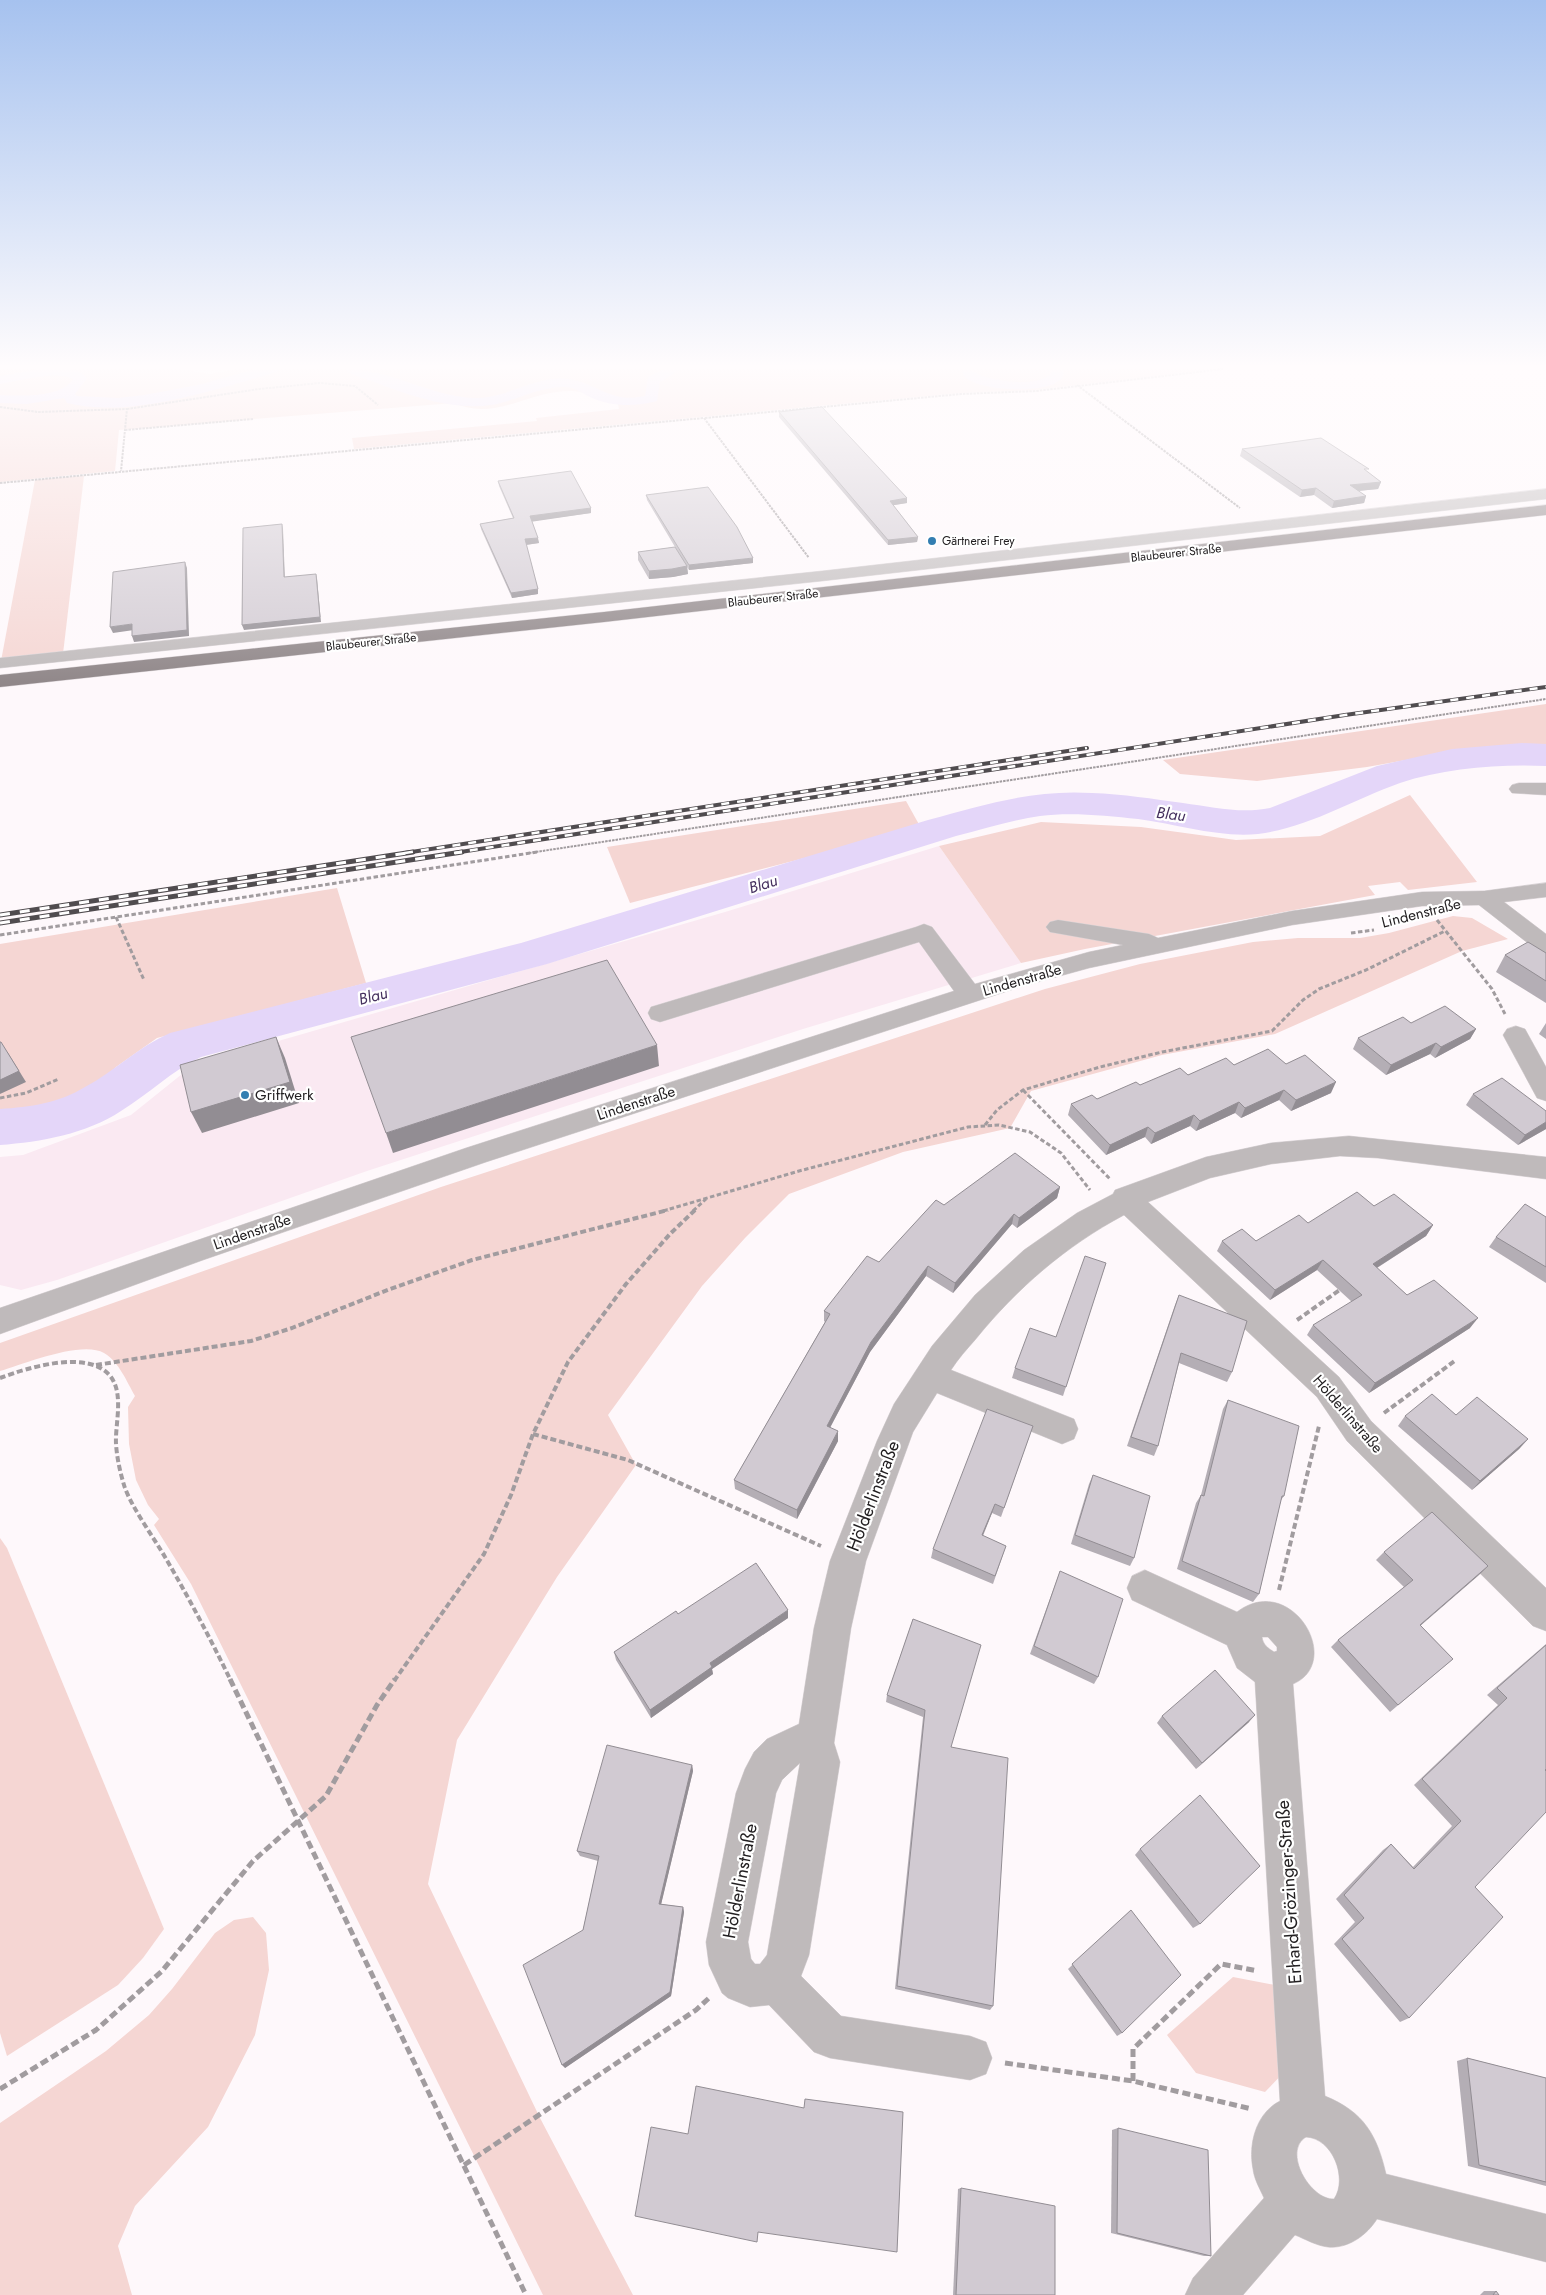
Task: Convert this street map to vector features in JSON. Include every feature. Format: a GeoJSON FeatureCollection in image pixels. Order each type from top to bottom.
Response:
{"type":"FeatureCollection","features":[{"type":"Feature","properties":{"kind":"main road","name":"Blaubeurer Straße"},"geometry":{"type":"LineString","coordinates":[[0,681],[614,616],[1546,510]]}},
{"type":"Feature","properties":{"kind":"street","name":"Blaubeurer Straße"},"geometry":{"type":"LineString","coordinates":[[0,663],[822,576],[1546,494]]}},
{"type":"Feature","properties":{"kind":"street"},"geometry":{"type":"LineString","coordinates":[[1519,788],[1546,789]]}},
{"type":"Feature","properties":{"kind":"street","name":"Lindenstraße"},"geometry":{"type":"LineString","coordinates":[[0,1321],[466,1158],[970,995],[1089,960],[1238,930],[1343,929],[1385,923],[1484,898],[1546,890]]}},
{"type":"Feature","properties":{"kind":"street"},"geometry":{"type":"LineString","coordinates":[[1484,898],[1546,946]]}},
{"type":"Feature","properties":{"kind":"street"},"geometry":{"type":"LineString","coordinates":[[1058,927],[1163,945]]}},
{"type":"Feature","properties":{"kind":"street"},"geometry":{"type":"LineString","coordinates":[[660,1013],[924,932],[970,995]]}},
{"type":"Feature","properties":{"kind":"street"},"geometry":{"type":"LineString","coordinates":[[1516,1035],[1541,1082]]}},
{"type":"Feature","properties":{"kind":"street","name":"Hölderlinstraße"},"geometry":{"type":"LineString","coordinates":[[775,1980],[788,1954],[818,1781],[820,1762],[814,1743],[834,1616],[849,1559],[905,1415],[954,1343],[985,1304],[1020,1269],[1060,1237],[1115,1204],[1190,1173],[1241,1159],[1295,1149],[1344,1146],[1546,1168]]}},
{"type":"Feature","properties":{"kind":"street","name":"Hölderlinstraße"},"geometry":{"type":"LineString","coordinates":[[1115,1204],[1274,1336],[1328,1387],[1358,1430],[1546,1613]]}},
{"type":"Feature","properties":{"kind":"street"},"geometry":{"type":"LineString","coordinates":[[931,1376],[1062,1430]]}},
{"type":"Feature","properties":{"kind":"street","name":"Erhard-Grözinger-Straße"},"geometry":{"type":"LineString","coordinates":[[1145,1588],[1258,1627],[1286,1628],[1294,1638],[1297,1652],[1294,1662],[1282,1670],[1272,1671],[1296,1977],[1298,2116]]}},
{"type":"Feature","properties":{"kind":"street","name":"Hölderlinstraße"},"geometry":{"type":"LineString","coordinates":[[734,1974],[728,1961],[727,1942],[760,1780],[780,1753],[791,1745],[808,1740],[814,1743]]}},
{"type":"Feature","properties":{"kind":"street"},"geometry":{"type":"LineString","coordinates":[[734,1974],[742,1981],[753,1986],[766,1986],[775,1980],[830,2036],[970,2058]]}},
{"type":"Feature","properties":{"kind":"street"},"geometry":{"type":"LineString","coordinates":[[1319,2115],[1334,2124],[1348,2138],[1357,2154],[1363,2173],[1363,2192],[1358,2208],[1354,2213],[1349,2218],[1336,2224],[1320,2222],[1305,2215],[1292,2202],[1282,2187],[1276,2171],[1274,2154],[1282,2126],[1298,2116],[1319,2115]]}},
{"type":"Feature","properties":{"kind":"street"},"geometry":{"type":"LineString","coordinates":[[1363,2192],[1546,2238]]}},
{"type":"Feature","properties":{"kind":"street"},"geometry":{"type":"LineString","coordinates":[[1210,2295],[1292,2202]]}},
{"type":"Feature","properties":{"kind":"path"},"geometry":{"type":"LineString","coordinates":[[0,483],[70,476]]}},
{"type":"Feature","properties":{"kind":"path"},"geometry":{"type":"LineString","coordinates":[[747,476],[822,576]]}},
{"type":"Feature","properties":{"kind":"path"},"geometry":{"type":"LineString","coordinates":[[1197,476],[1262,525]]}},
{"type":"Feature","properties":{"kind":"path"},"geometry":{"type":"LineString","coordinates":[[0,935],[906,796],[1157,755],[1546,699]]}},
{"type":"Feature","properties":{"kind":"path"},"geometry":{"type":"LineString","coordinates":[[1433,916],[1492,989],[1516,1035]]}},
{"type":"Feature","properties":{"kind":"path"},"geometry":{"type":"LineString","coordinates":[[116,917],[144,980]]}},
{"type":"Feature","properties":{"kind":"path"},"geometry":{"type":"LineString","coordinates":[[984,1126],[998,1110],[1023,1090],[1127,1060],[1272,1031],[1303,1000],[1319,989],[1366,970],[1446,931]]}},
{"type":"Feature","properties":{"kind":"path"},"geometry":{"type":"LineString","coordinates":[[0,1098],[26,1093],[59,1079]]}},
{"type":"Feature","properties":{"kind":"path"},"geometry":{"type":"LineString","coordinates":[[1023,1090],[1105,1172]]}},
{"type":"Feature","properties":{"kind":"path"},"geometry":{"type":"LineString","coordinates":[[0,1378],[49,1363],[77,1362],[95,1365],[251,1341],[292,1328],[390,1289],[472,1260],[706,1199],[872,1151],[968,1127],[999,1125],[1019,1128],[1061,1153],[1080,1174],[1115,1204]]}},
{"type":"Feature","properties":{"kind":"path"},"geometry":{"type":"LineString","coordinates":[[0,2089],[96,2030],[133,1998],[162,1971],[253,1861],[298,1823],[326,1796],[377,1705],[484,1554],[512,1495],[533,1434],[568,1362],[626,1284],[670,1234],[706,1199]]}},
{"type":"Feature","properties":{"kind":"path"},"geometry":{"type":"LineString","coordinates":[[1274,1336],[1345,1286]]}},
{"type":"Feature","properties":{"kind":"path"},"geometry":{"type":"LineString","coordinates":[[1358,1430],[1456,1360]]}},
{"type":"Feature","properties":{"kind":"path"},"geometry":{"type":"LineString","coordinates":[[95,1365],[111,1378],[117,1392],[116,1441],[119,1466],[125,1488],[197,1611],[526,2295]]}},
{"type":"Feature","properties":{"kind":"path"},"geometry":{"type":"LineString","coordinates":[[1258,1627],[1328,1387]]}},
{"type":"Feature","properties":{"kind":"path"},"geometry":{"type":"LineString","coordinates":[[533,1434],[628,1460],[849,1559]]}},
{"type":"Feature","properties":{"kind":"path"},"geometry":{"type":"LineString","coordinates":[[1133,2081],[1133,2049],[1221,1964],[1296,1977]]}},
{"type":"Feature","properties":{"kind":"path"},"geometry":{"type":"LineString","coordinates":[[464,2165],[696,2010],[734,1974]]}},
{"type":"Feature","properties":{"kind":"path"},"geometry":{"type":"LineString","coordinates":[[970,2058],[1133,2081],[1298,2116]]}},
{"type":"Feature","properties":{"kind":"shaded area"},"geometry":{"type":"Polygon","coordinates":[[[0,476],[62,476],[0,482],[0,476]]]}},
{"type":"Feature","properties":{"kind":"shaded area"},"geometry":{"type":"Polygon","coordinates":[[[84,476],[63,654],[1,661],[35,480],[84,476]]]}},
{"type":"Feature","properties":{"kind":"shaded area"},"geometry":{"type":"Polygon","coordinates":[[[1546,704],[1546,749],[1518,747],[1445,753],[1367,767],[1257,781],[1180,774],[1163,760],[1546,704]]]}},
{"type":"Feature","properties":{"kind":"shaded area"},"geometry":{"type":"Polygon","coordinates":[[[1410,795],[1477,882],[1408,890],[1400,882],[1368,886],[1375,895],[1085,949],[1021,963],[939,846],[1041,822],[1141,827],[1236,840],[1320,836],[1410,795]]]}},
{"type":"Feature","properties":{"kind":"shaded area"},"geometry":{"type":"Polygon","coordinates":[[[906,801],[921,828],[630,903],[607,847],[906,801]]]}},
{"type":"Feature","properties":{"kind":"shaded area"},"geometry":{"type":"Polygon","coordinates":[[[939,846],[1021,963],[803,1029],[367,1171],[57,1280],[21,1290],[0,1285],[0,1157],[23,1155],[131,1115],[192,1066],[725,912],[939,846]]]}},
{"type":"Feature","properties":{"kind":"shaded area"},"geometry":{"type":"Polygon","coordinates":[[[337,888],[366,983],[157,1038],[116,1067],[95,1088],[66,1100],[13,1113],[0,1114],[0,944],[337,888]]]}},
{"type":"Feature","properties":{"kind":"shaded area"},"geometry":{"type":"Polygon","coordinates":[[[1453,916],[1472,918],[1508,939],[1462,951],[1275,1034],[1162,1055],[1031,1091],[1010,1128],[903,1152],[789,1194],[745,1238],[702,1286],[608,1415],[636,1465],[557,1577],[457,1740],[428,1884],[540,2118],[633,2295],[543,2295],[191,1584],[154,1525],[159,1519],[148,1505],[136,1480],[129,1444],[128,1407],[135,1396],[126,1379],[114,1362],[104,1353],[82,1349],[53,1354],[0,1371],[0,1343],[441,1187],[1045,989],[1140,964],[1253,942],[1298,938],[1360,938],[1389,933],[1453,916]]]}},
{"type":"Feature","properties":{"kind":"shaded area"},"geometry":{"type":"Polygon","coordinates":[[[0,1538],[7,1548],[164,1929],[143,1958],[118,1985],[7,2056],[0,2033],[0,1538]]]}},
{"type":"Feature","properties":{"kind":"shaded area"},"geometry":{"type":"Polygon","coordinates":[[[253,1917],[266,1933],[269,1970],[255,2035],[208,2127],[135,2206],[118,2246],[132,2295],[0,2295],[0,2123],[106,2051],[149,2015],[172,1989],[215,1933],[234,1920],[253,1917]]]}},
{"type":"Feature","properties":{"kind":"shaded area"},"geometry":{"type":"Polygon","coordinates":[[[1233,1977],[1285,1987],[1291,2065],[1265,2092],[1196,2073],[1167,2035],[1233,1977]]]}},
{"type":"Feature","properties":{"kind":"building"},"geometry":{"type":"Polygon","coordinates":[[[534,476],[574,476],[591,508],[530,516],[538,538],[525,539],[538,589],[511,593],[480,524],[514,518],[498,481],[534,476]]]}},
{"type":"Feature","properties":{"kind":"building"},"geometry":{"type":"Polygon","coordinates":[[[834,476],[887,476],[907,498],[890,501],[918,537],[888,540],[834,476]]]}},
{"type":"Feature","properties":{"kind":"building"},"geometry":{"type":"Polygon","coordinates":[[[1282,476],[1373,476],[1381,482],[1350,485],[1366,496],[1334,501],[1316,488],[1302,490],[1282,476]]]}},
{"type":"Feature","properties":{"kind":"building"},"geometry":{"type":"Polygon","coordinates":[[[708,487],[737,527],[753,558],[689,565],[646,495],[708,487]]]}},
{"type":"Feature","properties":{"kind":"building"},"geometry":{"type":"Polygon","coordinates":[[[282,524],[284,577],[316,574],[320,617],[242,625],[243,528],[282,524]]]}},
{"type":"Feature","properties":{"kind":"building"},"geometry":{"type":"Polygon","coordinates":[[[675,547],[687,566],[649,571],[638,552],[675,547]]]}},
{"type":"Feature","properties":{"kind":"building"},"geometry":{"type":"Polygon","coordinates":[[[185,562],[187,630],[132,636],[132,624],[110,627],[113,572],[185,562]]]}},
{"type":"Feature","properties":{"kind":"building"},"geometry":{"type":"Polygon","coordinates":[[[1528,942],[1546,953],[1546,981],[1505,955],[1528,942]]]}},
{"type":"Feature","properties":{"kind":"building"},"geometry":{"type":"Polygon","coordinates":[[[607,960],[657,1045],[386,1133],[351,1037],[607,960]]]}},
{"type":"Feature","properties":{"kind":"building"},"geometry":{"type":"Polygon","coordinates":[[[1445,1006],[1476,1029],[1441,1047],[1436,1043],[1391,1065],[1358,1038],[1403,1017],[1411,1023],[1445,1006]]]}},
{"type":"Feature","properties":{"kind":"building"},"geometry":{"type":"Polygon","coordinates":[[[276,1037],[290,1082],[191,1112],[180,1065],[276,1037]]]}},
{"type":"Feature","properties":{"kind":"building"},"geometry":{"type":"Polygon","coordinates":[[[0,1042],[19,1071],[0,1080],[0,1042]]]}},
{"type":"Feature","properties":{"kind":"building"},"geometry":{"type":"Polygon","coordinates":[[[1268,1049],[1286,1064],[1305,1055],[1336,1082],[1296,1100],[1284,1090],[1245,1108],[1239,1102],[1200,1121],[1194,1115],[1155,1133],[1148,1127],[1110,1145],[1071,1104],[1092,1095],[1097,1099],[1136,1082],[1140,1085],[1180,1068],[1188,1075],[1226,1058],[1234,1065],[1268,1049]]]}},
{"type":"Feature","properties":{"kind":"building"},"geometry":{"type":"Polygon","coordinates":[[[1502,1078],[1546,1111],[1546,1122],[1525,1135],[1473,1094],[1502,1078]]]}},
{"type":"Feature","properties":{"kind":"building"},"geometry":{"type":"Polygon","coordinates":[[[1015,1153],[1060,1187],[1019,1218],[1014,1214],[955,1283],[928,1266],[871,1342],[827,1426],[838,1431],[797,1510],[734,1480],[830,1314],[824,1311],[867,1256],[879,1262],[936,1200],[944,1205],[1015,1153]]]}},
{"type":"Feature","properties":{"kind":"building"},"geometry":{"type":"Polygon","coordinates":[[[1357,1192],[1374,1206],[1394,1194],[1433,1225],[1373,1264],[1407,1295],[1434,1280],[1478,1318],[1375,1383],[1313,1325],[1362,1295],[1323,1260],[1275,1290],[1222,1241],[1242,1229],[1256,1241],[1299,1215],[1308,1223],[1357,1192]]]}},
{"type":"Feature","properties":{"kind":"building"},"geometry":{"type":"Polygon","coordinates":[[[1525,1204],[1546,1217],[1546,1267],[1496,1237],[1525,1204]]]}},
{"type":"Feature","properties":{"kind":"building"},"geometry":{"type":"Polygon","coordinates":[[[1085,1256],[1106,1263],[1066,1387],[1015,1368],[1030,1328],[1056,1337],[1085,1256]]]}},
{"type":"Feature","properties":{"kind":"building"},"geometry":{"type":"Polygon","coordinates":[[[1179,1295],[1247,1321],[1232,1372],[1181,1353],[1158,1446],[1131,1437],[1179,1295]]]}},
{"type":"Feature","properties":{"kind":"building"},"geometry":{"type":"Polygon","coordinates":[[[1432,1394],[1456,1415],[1477,1397],[1528,1439],[1480,1481],[1405,1416],[1432,1394]]]}},
{"type":"Feature","properties":{"kind":"building"},"geometry":{"type":"Polygon","coordinates":[[[1228,1400],[1299,1426],[1284,1496],[1282,1496],[1259,1594],[1182,1561],[1201,1495],[1204,1496],[1228,1400]]]}},
{"type":"Feature","properties":{"kind":"building"},"geometry":{"type":"Polygon","coordinates":[[[987,1409],[1033,1426],[1004,1508],[995,1504],[982,1535],[1006,1546],[995,1576],[933,1549],[987,1409]]]}},
{"type":"Feature","properties":{"kind":"building"},"geometry":{"type":"Polygon","coordinates":[[[1093,1475],[1150,1496],[1134,1558],[1075,1535],[1093,1475]]]}},
{"type":"Feature","properties":{"kind":"building"},"geometry":{"type":"Polygon","coordinates":[[[1432,1512],[1488,1566],[1420,1625],[1453,1659],[1398,1705],[1338,1640],[1413,1580],[1384,1552],[1432,1512]]]}},
{"type":"Feature","properties":{"kind":"building"},"geometry":{"type":"Polygon","coordinates":[[[756,1563],[788,1610],[710,1663],[712,1667],[650,1710],[614,1652],[676,1611],[678,1614],[756,1563]]]}},
{"type":"Feature","properties":{"kind":"building"},"geometry":{"type":"Polygon","coordinates":[[[1060,1571],[1123,1599],[1098,1677],[1034,1646],[1060,1571]]]}},
{"type":"Feature","properties":{"kind":"building"},"geometry":{"type":"Polygon","coordinates":[[[913,1619],[981,1645],[951,1747],[1008,1758],[993,2006],[897,1986],[925,1710],[887,1695],[913,1619]]]}},
{"type":"Feature","properties":{"kind":"building"},"geometry":{"type":"Polygon","coordinates":[[[1546,1645],[1546,1812],[1475,1887],[1503,1917],[1409,2018],[1342,1939],[1364,1918],[1344,1895],[1391,1844],[1414,1869],[1461,1821],[1422,1779],[1507,1698],[1497,1688],[1546,1645]]]}},
{"type":"Feature","properties":{"kind":"building"},"geometry":{"type":"Polygon","coordinates":[[[1215,1670],[1255,1715],[1202,1763],[1162,1716],[1215,1670]]]}},
{"type":"Feature","properties":{"kind":"building"},"geometry":{"type":"Polygon","coordinates":[[[607,1745],[692,1765],[659,1904],[683,1907],[670,1992],[562,2065],[523,1965],[583,1930],[599,1856],[577,1851],[607,1745]]]}},
{"type":"Feature","properties":{"kind":"building"},"geometry":{"type":"Polygon","coordinates":[[[1200,1795],[1260,1866],[1200,1924],[1140,1849],[1200,1795]]]}},
{"type":"Feature","properties":{"kind":"building"},"geometry":{"type":"Polygon","coordinates":[[[1131,1910],[1181,1975],[1122,2033],[1072,1964],[1131,1910]]]}},
{"type":"Feature","properties":{"kind":"building"},"geometry":{"type":"Polygon","coordinates":[[[1467,2058],[1546,2078],[1546,2182],[1479,2165],[1467,2058]]]}},
{"type":"Feature","properties":{"kind":"building"},"geometry":{"type":"Polygon","coordinates":[[[696,2086],[804,2108],[805,2099],[903,2112],[897,2252],[758,2232],[757,2242],[635,2216],[651,2127],[688,2134],[696,2086]]]}},
{"type":"Feature","properties":{"kind":"building"},"geometry":{"type":"Polygon","coordinates":[[[1118,2128],[1208,2150],[1211,2256],[1117,2233],[1118,2128]]]}},
{"type":"Feature","properties":{"kind":"building"},"geometry":{"type":"Polygon","coordinates":[[[961,2188],[1055,2206],[1055,2295],[956,2295],[961,2188]]]}},
{"type":"Feature","properties":{"kind":"waterway","name":"Blau"},"geometry":{"type":"LineString","coordinates":[[0,1127],[31,1124],[61,1118],[89,1107],[103,1100],[157,1060],[186,1045],[532,954],[942,828],[1008,810],[1042,804],[1091,804],[1139,808],[1233,822],[1258,822],[1281,817],[1390,774],[1452,760],[1522,754],[1546,755]]}},
{"type":"Feature","properties":{"kind":"railway"},"geometry":{"type":"LineString","coordinates":[[454,853],[1345,715],[1546,687]]}},
{"type":"Feature","properties":{"kind":"railway"},"geometry":{"type":"LineString","coordinates":[[405,853],[1087,748]]}},
{"type":"Feature","properties":{"kind":"railway"},"geometry":{"type":"LineString","coordinates":[[0,915],[413,852]]}},
{"type":"Feature","properties":{"kind":"railway"},"geometry":{"type":"LineString","coordinates":[[0,923],[462,852]]}},
{"type":"Feature","properties":{"kind":"place","name":"Gärtnerei Frey"},"geometry":{"type":"Point","coordinates":[932,541]}},
{"type":"Feature","properties":{"kind":"place","name":"Griffwerk"},"geometry":{"type":"Point","coordinates":[245,1095]}}]}
